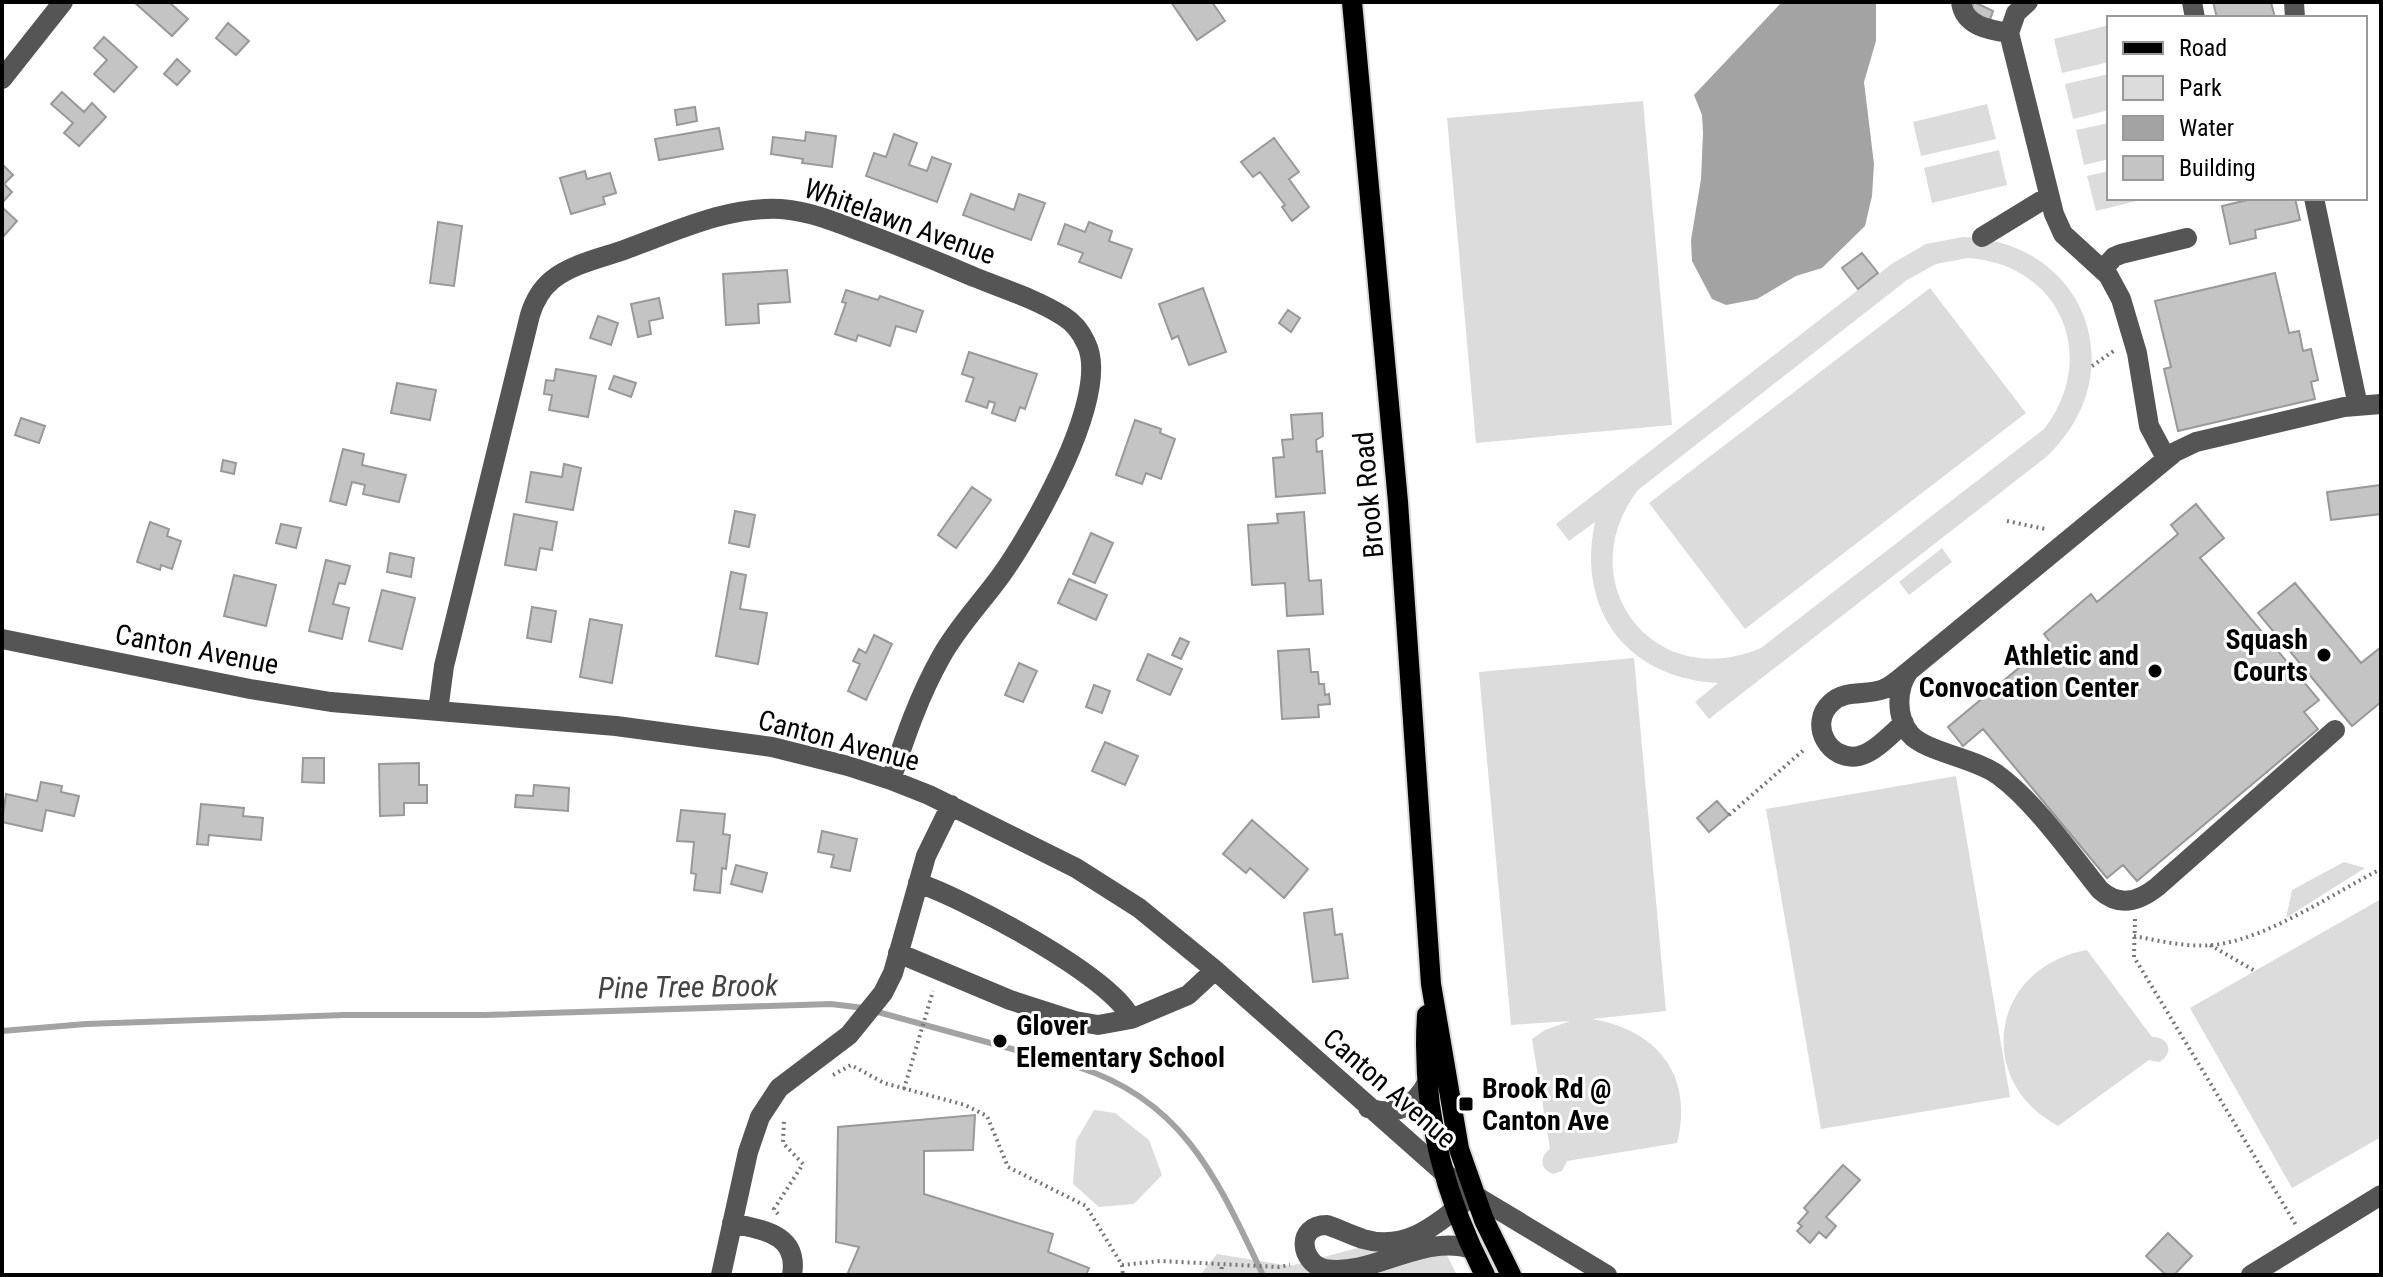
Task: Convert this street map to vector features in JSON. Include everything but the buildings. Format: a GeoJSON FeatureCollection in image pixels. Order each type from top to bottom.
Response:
{"type":"FeatureCollection","features":[{"type":"Feature","properties":{"kind":"main road","name":"Brook Road"},"geometry":{"type":"LineString","coordinates":[[1352,2],[1398,502],[1431,984],[1454,1125],[1474,1195],[1511,1275]]}},
{"type":"Feature","properties":{"kind":"main road","name":"Brook Road"},"geometry":{"type":"LineString","coordinates":[[1431,984],[1426,1040],[1432,1126],[1455,1210],[1485,1275]]}},
{"type":"Feature","properties":{"kind":"street"},"geometry":{"type":"LineString","coordinates":[[2,79],[63,2]]}},
{"type":"Feature","properties":{"kind":"street"},"geometry":{"type":"LineString","coordinates":[[1961,2],[1967,18],[1975,24],[2009,33]]}},
{"type":"Feature","properties":{"kind":"street"},"geometry":{"type":"LineString","coordinates":[[2028,2],[2016,13],[2009,33],[2049,196],[2063,234],[2103,269],[2114,284],[2128,317],[2137,353],[2145,413],[2154,438],[2166,458]]}},
{"type":"Feature","properties":{"kind":"street"},"geometry":{"type":"LineString","coordinates":[[1982,237],[2049,196]]}},
{"type":"Feature","properties":{"kind":"street"},"geometry":{"type":"LineString","coordinates":[[2314,200],[2358,406]]}},
{"type":"Feature","properties":{"kind":"street","name":"Whitelawn Avenue"},"geometry":{"type":"LineString","coordinates":[[438,711],[444,666],[530,315],[541,292],[549,282],[573,268],[713,219],[750,210],[784,209],[819,217],[884,240],[1039,304],[1067,318],[1090,351],[1093,378],[1090,395],[1055,484],[1003,573],[954,634],[942,655],[919,700],[891,780]]}},
{"type":"Feature","properties":{"kind":"street"},"geometry":{"type":"LineString","coordinates":[[2103,269],[2121,254],[2187,238]]}},
{"type":"Feature","properties":{"kind":"street"},"geometry":{"type":"LineString","coordinates":[[1904,723],[1870,750],[1855,756],[1835,752],[1822,733],[1822,717],[1834,700],[1847,694],[1883,689],[1909,671],[2166,458],[2196,442],[2358,406],[2381,404]]}},
{"type":"Feature","properties":{"kind":"street","name":"Canton Avenue"},"geometry":{"type":"LineString","coordinates":[[2,639],[331,702],[616,726],[745,743],[824,759],[891,780],[951,805],[1116,891],[1215,970],[1443,1172],[1474,1195],[1607,1275]]}},
{"type":"Feature","properties":{"kind":"street"},"geometry":{"type":"LineString","coordinates":[[1909,671],[1903,680],[1900,699],[1904,723],[1915,739],[1978,763],[2001,776],[2030,805],[2106,895],[2118,901],[2131,901],[2157,887],[2335,730]]}},
{"type":"Feature","properties":{"kind":"street"},"geometry":{"type":"LineString","coordinates":[[721,1275],[748,1152],[760,1117],[792,1076],[836,1046],[859,1025],[883,993],[931,842],[951,805]]}},
{"type":"Feature","properties":{"kind":"street"},"geometry":{"type":"LineString","coordinates":[[918,883],[957,899],[1067,960],[1118,998],[1131,1019]]}},
{"type":"Feature","properties":{"kind":"street"},"geometry":{"type":"LineString","coordinates":[[898,953],[1010,1000],[1075,1021],[1098,1025],[1131,1019],[1188,995],[1215,970]]}},
{"type":"Feature","properties":{"kind":"street"},"geometry":{"type":"LineString","coordinates":[[1368,1107],[1399,1111],[1416,1100],[1427,1083]]}},
{"type":"Feature","properties":{"kind":"street"},"geometry":{"type":"LineString","coordinates":[[1472,1249],[1445,1245],[1338,1271],[1314,1264],[1305,1249],[1307,1233],[1320,1225],[1372,1241],[1395,1241],[1427,1231],[1474,1195]]}},
{"type":"Feature","properties":{"kind":"street"},"geometry":{"type":"LineString","coordinates":[[2251,1275],[2277,1268],[2305,1241],[2381,1195]]}},
{"type":"Feature","properties":{"kind":"street"},"geometry":{"type":"LineString","coordinates":[[732,1223],[769,1232],[786,1243],[793,1260],[792,1275]]}},
{"type":"Feature","properties":{"kind":"path"},"geometry":{"type":"LineString","coordinates":[[2007,521],[2045,529]]}},
{"type":"Feature","properties":{"kind":"path"},"geometry":{"type":"LineString","coordinates":[[1729,815],[1822,733]]}},
{"type":"Feature","properties":{"kind":"path"},"geometry":{"type":"LineString","coordinates":[[2134,936],[2171,943],[2218,944],[2260,932],[2381,869]]}},
{"type":"Feature","properties":{"kind":"path"},"geometry":{"type":"LineString","coordinates":[[2131,901],[2134,957],[2305,1241]]}},
{"type":"Feature","properties":{"kind":"path"},"geometry":{"type":"LineString","coordinates":[[2207,944],[2255,971]]}},
{"type":"Feature","properties":{"kind":"path"},"geometry":{"type":"LineString","coordinates":[[904,1089],[931,998]]}},
{"type":"Feature","properties":{"kind":"path"},"geometry":{"type":"LineString","coordinates":[[827,1079],[851,1065],[884,1083],[965,1105],[987,1116],[1008,1167],[1086,1206],[1122,1265],[1123,1275]]}},
{"type":"Feature","properties":{"kind":"path"},"geometry":{"type":"LineString","coordinates":[[783,1221],[774,1209],[803,1164],[783,1143],[783,1122],[788,1112]]}},
{"type":"Feature","properties":{"kind":"path"},"geometry":{"type":"LineString","coordinates":[[1122,1265],[1160,1261],[1278,1267]]}},
{"type":"Feature","properties":{"kind":"path"},"geometry":{"type":"LineString","coordinates":[[1221,1275],[1222,1264]]}},
{"type":"Feature","properties":{"kind":"green space"},"geometry":{"type":"Polygon","coordinates":[[[2107,26],[2107,62],[2062,73],[2054,39],[2107,26]]]}},
{"type":"Feature","properties":{"kind":"green space"},"geometry":{"type":"Polygon","coordinates":[[[2107,74],[2107,110],[2073,119],[2065,84],[2107,74]]]}},
{"type":"Feature","properties":{"kind":"green space"},"geometry":{"type":"Polygon","coordinates":[[[1643,101],[1672,425],[1476,443],[1447,118],[1643,101]]]}},
{"type":"Feature","properties":{"kind":"green space"},"geometry":{"type":"Polygon","coordinates":[[[1987,104],[1996,139],[1921,156],[1913,122],[1987,104]]]}},
{"type":"Feature","properties":{"kind":"green space"},"geometry":{"type":"Polygon","coordinates":[[[2107,123],[2107,159],[2084,165],[2076,130],[2107,123]]]}},
{"type":"Feature","properties":{"kind":"green space"},"geometry":{"type":"Polygon","coordinates":[[[1999,150],[2007,185],[1932,203],[1924,168],[1999,150]]]}},
{"type":"Feature","properties":{"kind":"green space"},"geometry":{"type":"Polygon","coordinates":[[[2107,171],[2107,200],[2141,200],[2096,211],[2087,176],[2107,171]]]}},
{"type":"Feature","properties":{"kind":"green space"},"geometry":{"type":"Polygon","coordinates":[[[1963,237],[2006,244],[2040,261],[2067,287],[2084,318],[2091,352],[2088,389],[2073,425],[2045,458],[1709,719],[1695,702],[1718,683],[1686,678],[1658,668],[1634,653],[1615,634],[1593,584],[1591,554],[1595,522],[1569,541],[1556,524],[1893,263],[1926,244],[1963,237]],[[1968,258],[1936,264],[1907,280],[1638,490],[1619,525],[1613,560],[1618,593],[1633,621],[1657,642],[1687,656],[1722,658],[1761,648],[2044,429],[2061,401],[2069,373],[2069,345],[2062,319],[2047,296],[2027,277],[2000,264],[1968,258]]]}},
{"type":"Feature","properties":{"kind":"green space"},"geometry":{"type":"Polygon","coordinates":[[[1930,288],[2026,413],[1745,629],[1649,503],[1930,288]]]}},
{"type":"Feature","properties":{"kind":"green space"},"geometry":{"type":"Polygon","coordinates":[[[1942,548],[1952,562],[1909,595],[1899,582],[1942,548]]]}},
{"type":"Feature","properties":{"kind":"green space"},"geometry":{"type":"Polygon","coordinates":[[[1634,658],[1666,1011],[1592,1019],[1636,1034],[1666,1060],[1675,1077],[1681,1119],[1677,1143],[1567,1161],[1562,1171],[1553,1174],[1545,1169],[1542,1162],[1550,1149],[1532,1039],[1545,1030],[1570,1021],[1511,1025],[1479,672],[1634,658]]]}},
{"type":"Feature","properties":{"kind":"green space"},"geometry":{"type":"Polygon","coordinates":[[[1956,776],[2010,1097],[1821,1129],[1766,809],[1956,776]]]}},
{"type":"Feature","properties":{"kind":"green space"},"geometry":{"type":"Polygon","coordinates":[[[2344,862],[2365,868],[2286,918],[2292,890],[2344,862]]]}},
{"type":"Feature","properties":{"kind":"green space"},"geometry":{"type":"Polygon","coordinates":[[[2381,899],[2381,1137],[2292,1188],[2190,1008],[2381,899]]]}},
{"type":"Feature","properties":{"kind":"green space"},"geometry":{"type":"Polygon","coordinates":[[[2087,950],[2152,1037],[2163,1039],[2168,1050],[2164,1059],[2159,1062],[2149,1060],[2058,1126],[2031,1106],[2013,1081],[2005,1055],[2005,1027],[2013,1001],[2030,978],[2055,961],[2087,950]]]}},
{"type":"Feature","properties":{"kind":"green space"},"geometry":{"type":"Polygon","coordinates":[[[1094,1110],[1115,1113],[1149,1140],[1162,1175],[1134,1204],[1099,1207],[1073,1184],[1076,1141],[1094,1110]]]}},
{"type":"Feature","properties":{"kind":"green space"},"geometry":{"type":"Polygon","coordinates":[[[1433,1228],[1457,1275],[1200,1275],[1217,1254],[1290,1266],[1433,1228]]]}},
{"type":"Feature","properties":{"kind":"water"},"geometry":{"type":"Polygon","coordinates":[[[1782,2],[1876,2],[1876,41],[1864,82],[1874,164],[1872,196],[1865,226],[1822,268],[1796,276],[1757,299],[1726,305],[1712,299],[1692,261],[1691,240],[1701,179],[1703,133],[1702,115],[1694,95],[1782,2]]]}},
{"type":"Feature","properties":{"kind":"waterway","name":"Pine Tree Brook"},"geometry":{"type":"LineString","coordinates":[[2,1031],[86,1024],[344,1015],[484,1015],[831,1004],[864,1008]]}},
{"type":"Feature","properties":{"kind":"waterway","name":"Pine Tree Brook"},"geometry":{"type":"LineString","coordinates":[[874,1011],[1078,1067],[1115,1082],[1146,1101],[1172,1123],[1194,1148],[1230,1208],[1263,1275]]}},
{"type":"Feature","properties":{"kind":"place","name":"Squash Courts"},"geometry":{"type":"Point","coordinates":[2324,655]}},
{"type":"Feature","properties":{"kind":"place","name":"Athletic and Convocation Center"},"geometry":{"type":"Point","coordinates":[2155,671]}},
{"type":"Feature","properties":{"kind":"place","name":"Glover Elementary School"},"geometry":{"type":"Point","coordinates":[1000,1041]}},
{"type":"Feature","properties":{"kind":"place","name":"Brook Rd @ Canton Ave"},"geometry":{"type":"Point","coordinates":[1466,1104]}}]}
